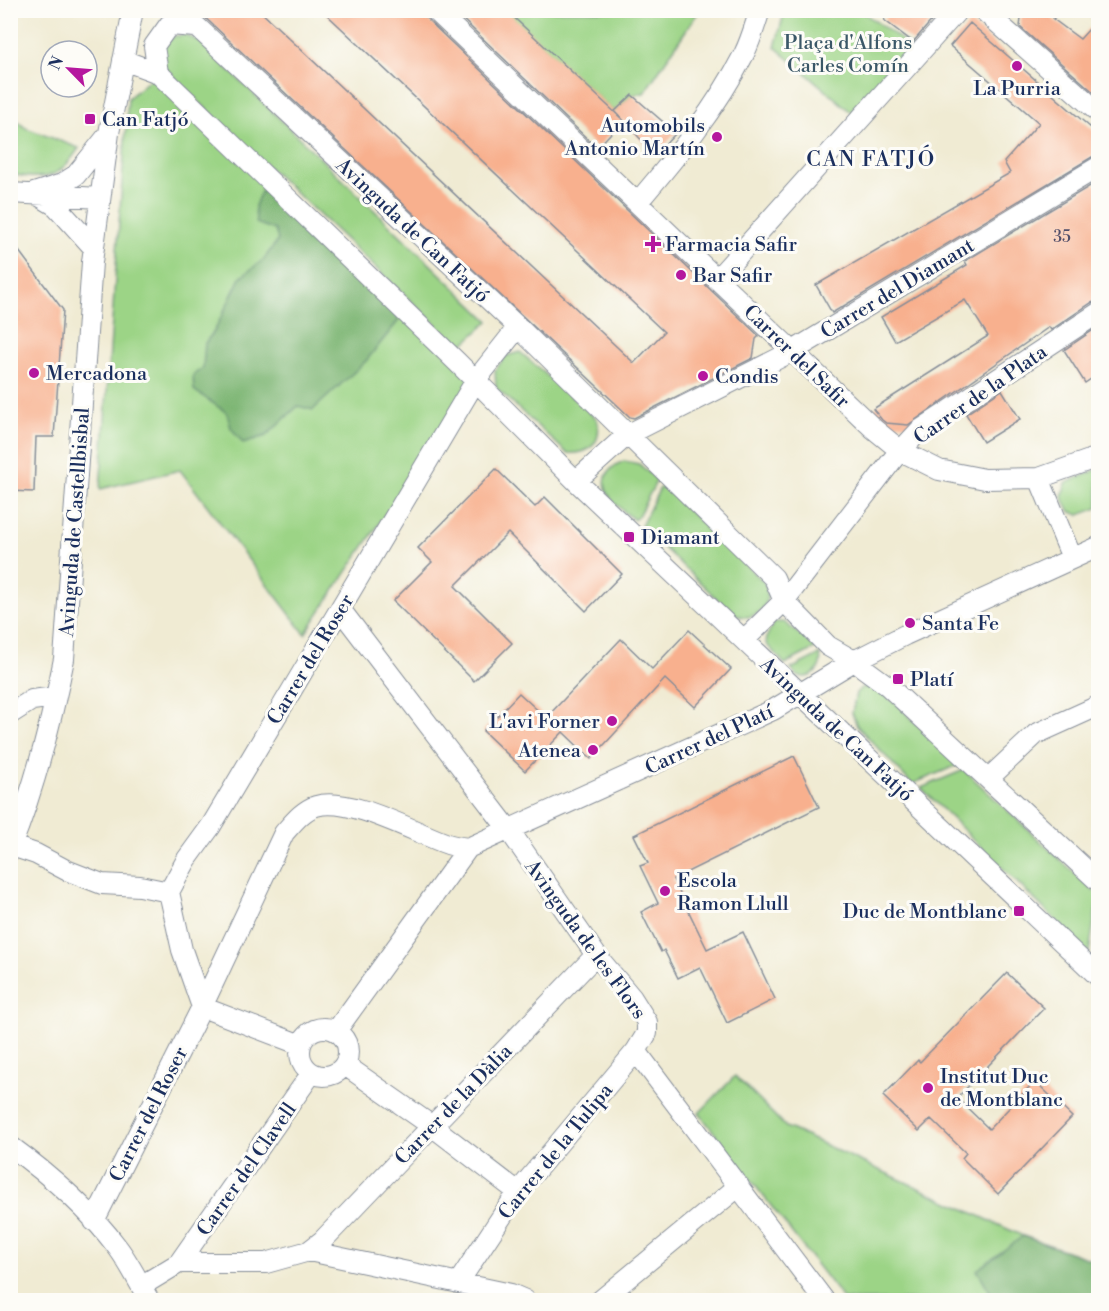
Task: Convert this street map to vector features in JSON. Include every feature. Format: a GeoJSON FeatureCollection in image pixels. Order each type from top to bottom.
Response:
{"type":"FeatureCollection","features":[{"type":"Feature","properties":{"kind":"street","name":"Avinguda de Castellbisbal"},"geometry":{"type":"LineString","coordinates":[[11,848],[15,822],[29,801],[64,659],[94,248],[109,133],[134,10]]}},
{"type":"Feature","properties":{"kind":"street","name":"Avinguda de Can Fatjó"},"geometry":{"type":"LineString","coordinates":[[179,10],[518,327],[774,578],[784,601],[828,646],[854,661],[888,686],[1098,882]]}},
{"type":"Feature","properties":{"kind":"street","name":"Carrer del Safir"},"geometry":{"type":"LineString","coordinates":[[435,10],[874,429],[901,451],[939,470],[985,479],[1039,478],[1098,457]]}},
{"type":"Feature","properties":{"kind":"street"},"geometry":{"type":"LineString","coordinates":[[637,203],[695,134],[716,102],[745,52],[760,10]]}},
{"type":"Feature","properties":{"kind":"street"},"geometry":{"type":"LineString","coordinates":[[717,279],[958,10]]}},
{"type":"Feature","properties":{"kind":"street"},"geometry":{"type":"LineString","coordinates":[[983,10],[1098,112]]}},
{"type":"Feature","properties":{"kind":"street"},"geometry":{"type":"LineString","coordinates":[[158,73],[154,46],[169,26],[196,27]]}},
{"type":"Feature","properties":{"kind":"street","name":"Avinguda de Can Fatjó"},"geometry":{"type":"LineString","coordinates":[[123,60],[158,73],[476,380],[576,481],[1098,976]]}},
{"type":"Feature","properties":{"kind":"street"},"geometry":{"type":"LineString","coordinates":[[34,193],[62,184],[76,175],[109,133]]}},
{"type":"Feature","properties":{"kind":"street","name":"Carrer del Diamant"},"geometry":{"type":"LineString","coordinates":[[627,435],[793,351],[1098,167]]}},
{"type":"Feature","properties":{"kind":"street"},"geometry":{"type":"LineString","coordinates":[[10,193],[100,198]]}},
{"type":"Feature","properties":{"kind":"street"},"geometry":{"type":"LineString","coordinates":[[34,193],[56,206],[94,248]]}},
{"type":"Feature","properties":{"kind":"street","name":"Carrer de la Plata"},"geometry":{"type":"LineString","coordinates":[[744,640],[784,601],[920,430],[1098,313]]}},
{"type":"Feature","properties":{"kind":"street","name":"Carrer del Roser"},"geometry":{"type":"LineString","coordinates":[[169,892],[476,380],[518,327]]}},
{"type":"Feature","properties":{"kind":"street"},"geometry":{"type":"LineString","coordinates":[[576,481],[627,435]]}},
{"type":"Feature","properties":{"kind":"street"},"geometry":{"type":"LineString","coordinates":[[1039,478],[1072,558]]}},
{"type":"Feature","properties":{"kind":"street","name":"Carrer del Platí"},"geometry":{"type":"LineString","coordinates":[[468,848],[773,710],[854,661],[1098,547]]}},
{"type":"Feature","properties":{"kind":"street","name":"Avinguda de les Flors"},"geometry":{"type":"LineString","coordinates":[[340,609],[509,830],[596,955],[632,998],[647,1022],[648,1033],[636,1051],[824,1300]]}},
{"type":"Feature","properties":{"kind":"street"},"geometry":{"type":"LineString","coordinates":[[10,714],[32,700],[56,697]]}},
{"type":"Feature","properties":{"kind":"street"},"geometry":{"type":"LineString","coordinates":[[989,778],[1036,734],[1098,706]]}},
{"type":"Feature","properties":{"kind":"street","name":"Carrer del Roser"},"geometry":{"type":"LineString","coordinates":[[94,1221],[202,1007],[284,833],[297,819],[315,806],[337,804],[362,810],[448,844],[468,848]]}},
{"type":"Feature","properties":{"kind":"street"},"geometry":{"type":"LineString","coordinates":[[11,848],[36,854],[66,870],[102,884],[140,886],[169,892],[183,950],[202,1007],[301,1044]]}},
{"type":"Feature","properties":{"kind":"street"},"geometry":{"type":"LineString","coordinates":[[336,1030],[468,848]]}},
{"type":"Feature","properties":{"kind":"street","name":"Carrer de la Dàlia"},"geometry":{"type":"LineString","coordinates":[[309,1251],[322,1241],[596,955]]}},
{"type":"Feature","properties":{"kind":"street"},"geometry":{"type":"LineString","coordinates":[[322,1028],[336,1030],[346,1041],[348,1049],[345,1065],[333,1075],[320,1077],[311,1074],[301,1062],[301,1044],[305,1037],[314,1030],[322,1028]]}},
{"type":"Feature","properties":{"kind":"street","name":"Carrer de la Tulipa"},"geometry":{"type":"LineString","coordinates":[[458,1283],[518,1192],[636,1051]]}},
{"type":"Feature","properties":{"kind":"street"},"geometry":{"type":"LineString","coordinates":[[345,1065],[432,1126],[518,1192]]}},
{"type":"Feature","properties":{"kind":"street","name":"Carrer del Clavell"},"geometry":{"type":"LineString","coordinates":[[179,1263],[311,1074]]}},
{"type":"Feature","properties":{"kind":"street"},"geometry":{"type":"LineString","coordinates":[[10,1146],[51,1175],[94,1221],[118,1248],[145,1293],[179,1263],[266,1263],[309,1251],[511,1294],[525,1300]]}},
{"type":"Feature","properties":{"kind":"street"},"geometry":{"type":"LineString","coordinates":[[601,1300],[739,1186]]}},
{"type":"Feature","properties":{"kind":"green space","name":"Plaça d'Alfons Carles Comín"},"geometry":{"type":"Polygon","coordinates":[[[785,10],[861,11],[912,47],[851,112],[775,47],[785,10]]]}},
{"type":"Feature","properties":{"kind":"green space"},"geometry":{"type":"Polygon","coordinates":[[[506,11],[699,11],[644,93],[632,95],[614,112],[506,11]]]}},
{"type":"Feature","properties":{"kind":"green space"},"geometry":{"type":"Polygon","coordinates":[[[186,35],[200,42],[489,321],[460,347],[181,85],[161,63],[160,49],[174,36],[186,35]]]}},
{"type":"Feature","properties":{"kind":"green space"},"geometry":{"type":"Polygon","coordinates":[[[158,73],[476,380],[305,634],[180,470],[100,489],[128,98],[158,73]]]}},
{"type":"Feature","properties":{"kind":"green space"},"geometry":{"type":"Polygon","coordinates":[[[10,115],[26,128],[79,148],[65,166],[51,175],[34,177],[11,174],[10,115]]]}},
{"type":"Feature","properties":{"kind":"green space"},"geometry":{"type":"Polygon","coordinates":[[[261,191],[274,191],[400,319],[366,361],[313,410],[298,406],[266,436],[243,443],[231,428],[227,413],[194,390],[193,375],[203,368],[205,343],[215,330],[240,278],[264,259],[278,240],[275,230],[256,223],[255,206],[261,191]]]}},
{"type":"Feature","properties":{"kind":"green space"},"geometry":{"type":"Polygon","coordinates":[[[520,352],[597,419],[598,434],[593,445],[588,449],[582,452],[567,453],[496,388],[495,370],[506,356],[520,352]]]}},
{"type":"Feature","properties":{"kind":"green space"},"geometry":{"type":"Polygon","coordinates":[[[624,461],[639,464],[657,480],[634,520],[609,496],[605,484],[609,471],[624,461]]]}},
{"type":"Feature","properties":{"kind":"green space"},"geometry":{"type":"Polygon","coordinates":[[[1098,469],[1098,508],[1079,515],[1069,511],[1062,496],[1066,483],[1098,469]]]}},
{"type":"Feature","properties":{"kind":"green space"},"geometry":{"type":"Polygon","coordinates":[[[664,487],[764,582],[767,598],[765,605],[755,615],[741,617],[733,614],[641,526],[660,488],[664,487]]]}},
{"type":"Feature","properties":{"kind":"green space"},"geometry":{"type":"Polygon","coordinates":[[[774,622],[784,622],[816,648],[785,664],[766,644],[774,622]]]}},
{"type":"Feature","properties":{"kind":"green space"},"geometry":{"type":"Polygon","coordinates":[[[820,654],[820,664],[812,675],[797,676],[791,669],[820,654]]]}},
{"type":"Feature","properties":{"kind":"green space"},"geometry":{"type":"Polygon","coordinates":[[[872,686],[897,704],[958,765],[912,784],[857,726],[852,713],[856,693],[861,688],[872,686]]]}},
{"type":"Feature","properties":{"kind":"green space"},"geometry":{"type":"Polygon","coordinates":[[[964,770],[1098,895],[1089,953],[921,788],[964,770]]]}},
{"type":"Feature","properties":{"kind":"green space"},"geometry":{"type":"Polygon","coordinates":[[[735,1076],[786,1127],[1023,1236],[1098,1262],[1098,1300],[844,1300],[699,1113],[735,1076]]]}},
{"type":"Feature","properties":{"kind":"green space"},"geometry":{"type":"Polygon","coordinates":[[[1023,1236],[1098,1262],[1098,1300],[995,1300],[977,1270],[1023,1236]]]}},
{"type":"Feature","properties":{"kind":"building"},"geometry":{"type":"Polygon","coordinates":[[[197,10],[259,10],[634,363],[664,332],[322,10],[423,10],[427,19],[759,336],[756,339],[753,358],[634,418],[630,417],[197,10]]]}},
{"type":"Feature","properties":{"kind":"building"},"geometry":{"type":"Polygon","coordinates":[[[453,10],[506,10],[623,120],[597,148],[453,10]]]}},
{"type":"Feature","properties":{"kind":"building"},"geometry":{"type":"Polygon","coordinates":[[[889,10],[941,10],[913,42],[884,20],[889,10]]]}},
{"type":"Feature","properties":{"kind":"building"},"geometry":{"type":"Polygon","coordinates":[[[1022,10],[1062,10],[1053,19],[1080,39],[1090,28],[1098,35],[1098,96],[1020,27],[1022,10]]]}},
{"type":"Feature","properties":{"kind":"building"},"geometry":{"type":"Polygon","coordinates":[[[970,23],[1098,134],[1098,155],[832,313],[816,285],[1010,173],[1004,162],[1039,123],[950,46],[970,23]]]}},
{"type":"Feature","properties":{"kind":"building"},"geometry":{"type":"Polygon","coordinates":[[[632,95],[676,133],[655,155],[615,111],[632,95]]]}},
{"type":"Feature","properties":{"kind":"building"},"geometry":{"type":"Polygon","coordinates":[[[1095,183],[1095,186],[1098,184],[1098,301],[1091,303],[1051,330],[1049,327],[908,425],[886,423],[882,420],[873,409],[988,336],[965,300],[895,341],[881,317],[967,265],[965,261],[1095,183]]]}},
{"type":"Feature","properties":{"kind":"building","name":"Mercadona"},"geometry":{"type":"Polygon","coordinates":[[[10,239],[63,310],[54,437],[36,437],[34,492],[10,491],[10,239]]]}},
{"type":"Feature","properties":{"kind":"building"},"geometry":{"type":"Polygon","coordinates":[[[1098,327],[1098,374],[1085,383],[1064,350],[1098,327]]]}},
{"type":"Feature","properties":{"kind":"building"},"geometry":{"type":"Polygon","coordinates":[[[1002,390],[1020,419],[983,442],[966,414],[1002,390]]]}},
{"type":"Feature","properties":{"kind":"building"},"geometry":{"type":"Polygon","coordinates":[[[496,469],[535,507],[545,497],[622,574],[586,611],[508,533],[455,586],[512,643],[474,681],[393,601],[432,562],[418,548],[496,469]]]}},
{"type":"Feature","properties":{"kind":"building"},"geometry":{"type":"Polygon","coordinates":[[[689,630],[731,669],[695,707],[665,679],[591,759],[563,732],[525,771],[483,731],[519,693],[546,718],[621,639],[652,669],[689,630]]]}},
{"type":"Feature","properties":{"kind":"building","name":"Escola Ramon Llull"},"geometry":{"type":"Polygon","coordinates":[[[794,756],[819,807],[673,879],[707,949],[743,932],[775,999],[727,1023],[700,967],[678,978],[664,950],[661,952],[641,912],[658,903],[640,866],[648,863],[634,835],[794,756]]]}},
{"type":"Feature","properties":{"kind":"building","name":"Institut Duc de Montblanc"},"geometry":{"type":"Polygon","coordinates":[[[1007,973],[1044,1008],[957,1098],[989,1129],[1035,1081],[1072,1117],[998,1194],[962,1158],[966,1153],[931,1119],[919,1131],[883,1096],[918,1060],[920,1062],[1007,973]]]}},
{"type":"Feature","properties":{"kind":"place","name":"La Purria"},"geometry":{"type":"Point","coordinates":[1017,66]}},
{"type":"Feature","properties":{"kind":"place","name":"Can Fatjó"},"geometry":{"type":"Point","coordinates":[90,119]}},
{"type":"Feature","properties":{"kind":"place","name":"Automobils Antonio Martín"},"geometry":{"type":"Point","coordinates":[717,137]}},
{"type":"Feature","properties":{"kind":"place","name":"Farmacia Safir"},"geometry":{"type":"Point","coordinates":[653,244]}},
{"type":"Feature","properties":{"kind":"place","name":"Bar Safir"},"geometry":{"type":"Point","coordinates":[681,275]}},
{"type":"Feature","properties":{"kind":"place","name":"Mercadona"},"geometry":{"type":"Point","coordinates":[34,373]}},
{"type":"Feature","properties":{"kind":"place","name":"Condis"},"geometry":{"type":"Point","coordinates":[703,376]}},
{"type":"Feature","properties":{"kind":"place","name":"Diamant"},"geometry":{"type":"Point","coordinates":[629,537]}},
{"type":"Feature","properties":{"kind":"place","name":"Santa Fe"},"geometry":{"type":"Point","coordinates":[910,623]}},
{"type":"Feature","properties":{"kind":"place","name":"Platí"},"geometry":{"type":"Point","coordinates":[898,679]}},
{"type":"Feature","properties":{"kind":"place","name":"L'avi Forner"},"geometry":{"type":"Point","coordinates":[612,721]}},
{"type":"Feature","properties":{"kind":"place","name":"Atenea"},"geometry":{"type":"Point","coordinates":[593,750]}},
{"type":"Feature","properties":{"kind":"place","name":"Escola Ramon Llull"},"geometry":{"type":"Point","coordinates":[665,891]}},
{"type":"Feature","properties":{"kind":"place","name":"Duc de Montblanc"},"geometry":{"type":"Point","coordinates":[1019,911]}},
{"type":"Feature","properties":{"kind":"place","name":"Institut Duc de Montblanc"},"geometry":{"type":"Point","coordinates":[928,1088]}},
{"type":"Feature","properties":{"kind":"district","name":"CAN FATJÓ"},"geometry":{"type":"Point","coordinates":[871,159]}}]}
